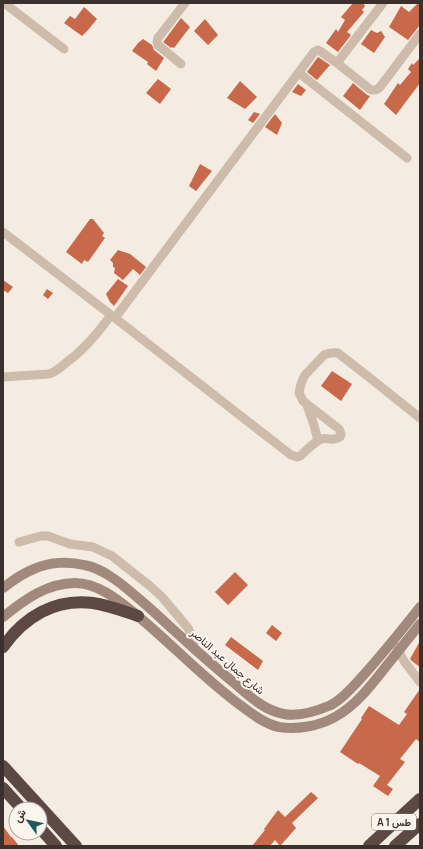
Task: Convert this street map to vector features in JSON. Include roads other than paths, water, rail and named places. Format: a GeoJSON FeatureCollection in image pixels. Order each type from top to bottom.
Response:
{"type":"FeatureCollection","features":[{"type":"Feature","properties":{"kind":"highway"},"geometry":{"type":"LineString","coordinates":[[3,647],[23,624],[36,615],[64,604],[78,602],[93,603],[111,606],[138,616]]}},
{"type":"Feature","properties":{"kind":"highway"},"geometry":{"type":"LineString","coordinates":[[3,756],[16,780]]}},
{"type":"Feature","properties":{"kind":"highway"},"geometry":{"type":"LineString","coordinates":[[3,766],[76,846]]}},
{"type":"Feature","properties":{"kind":"highway"},"geometry":{"type":"LineString","coordinates":[[3,788],[15,801]]}},
{"type":"Feature","properties":{"kind":"highway","name":"A 1 طس"},"geometry":{"type":"LineString","coordinates":[[369,846],[420,799]]}},
{"type":"Feature","properties":{"kind":"highway"},"geometry":{"type":"LineString","coordinates":[[395,846],[420,824]]}},
{"type":"Feature","properties":{"kind":"highway"},"geometry":{"type":"LineString","coordinates":[[48,837],[56,846]]}},
{"type":"Feature","properties":{"kind":"main road","name":"شارع جمال عبد الناصر"},"geometry":{"type":"LineString","coordinates":[[3,588],[34,569],[61,563],[85,565],[107,574],[131,593],[256,702],[268,709],[284,714],[298,714],[314,711],[332,704],[348,692],[393,642],[420,607]]}},
{"type":"Feature","properties":{"kind":"main road"},"geometry":{"type":"LineString","coordinates":[[3,617],[21,602],[34,594],[62,584],[86,584],[102,590],[121,602],[138,616],[226,695],[265,722],[278,727],[294,729],[313,726],[334,718],[347,710],[374,681],[420,624]]}},
{"type":"Feature","properties":{"kind":"street"},"geometry":{"type":"LineString","coordinates":[[4,3],[64,49]]}},
{"type":"Feature","properties":{"kind":"street"},"geometry":{"type":"LineString","coordinates":[[181,64],[158,45],[157,42],[184,3]]}},
{"type":"Feature","properties":{"kind":"street"},"geometry":{"type":"LineString","coordinates":[[337,63],[383,3]]}},
{"type":"Feature","properties":{"kind":"street"},"geometry":{"type":"LineString","coordinates":[[3,377],[49,374],[54,372],[75,356],[96,335],[113,316],[316,51],[320,51],[337,63],[371,90],[378,89],[420,34]]}},
{"type":"Feature","properties":{"kind":"street"},"geometry":{"type":"LineString","coordinates":[[298,73],[407,158]]}},
{"type":"Feature","properties":{"kind":"street"},"geometry":{"type":"LineString","coordinates":[[3,232],[291,455],[297,457],[300,456],[318,441],[323,439],[333,440],[340,437],[340,431],[337,427],[307,405],[301,399],[299,393],[303,379],[327,353],[338,353],[420,418]]}},
{"type":"Feature","properties":{"kind":"street"},"geometry":{"type":"LineString","coordinates":[[307,405],[316,430],[318,441]]}},
{"type":"Feature","properties":{"kind":"street"},"geometry":{"type":"LineString","coordinates":[[20,542],[41,536],[48,536],[70,544],[93,547],[112,556],[162,597],[188,628],[193,639],[194,648]]}},
{"type":"Feature","properties":{"kind":"street"},"geometry":{"type":"LineString","coordinates":[[393,642],[404,661],[420,682]]}}]}
